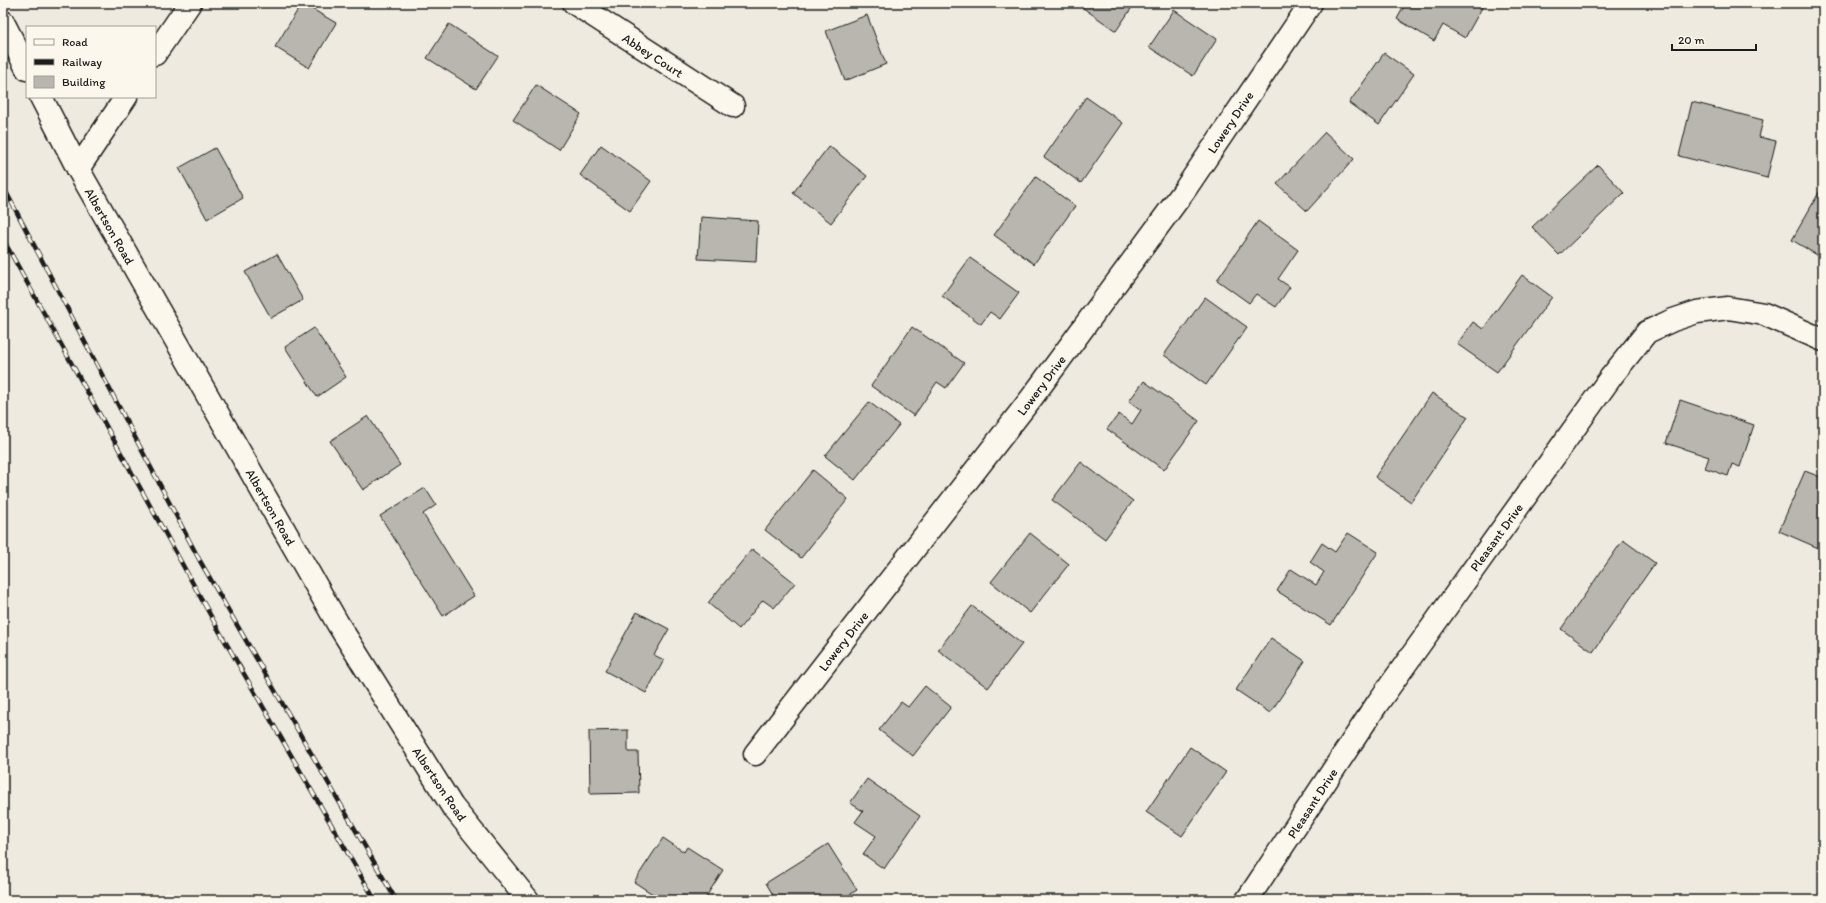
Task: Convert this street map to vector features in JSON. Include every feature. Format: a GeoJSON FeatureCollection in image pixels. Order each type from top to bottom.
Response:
{"type":"FeatureCollection","features":[{"type":"Feature","properties":{"kind":"street"},"geometry":{"type":"LineString","coordinates":[[156,53],[190,3]]}},
{"type":"Feature","properties":{"kind":"street","name":"Abbey Court"},"geometry":{"type":"LineString","coordinates":[[574,3],[733,106]]}},
{"type":"Feature","properties":{"kind":"street","name":"Lowery Drive"},"geometry":{"type":"LineString","coordinates":[[755,754],[1034,396],[1184,191],[1311,3]]}},
{"type":"Feature","properties":{"kind":"street"},"geometry":{"type":"LineString","coordinates":[[3,22],[26,67]]}},
{"type":"Feature","properties":{"kind":"street","name":"Albertson Road"},"geometry":{"type":"LineString","coordinates":[[42,98],[78,169],[338,624],[452,806],[528,900]]}},
{"type":"Feature","properties":{"kind":"street"},"geometry":{"type":"LineString","coordinates":[[78,169],[125,98]]}},
{"type":"Feature","properties":{"kind":"street","name":"Pleasant Drive"},"geometry":{"type":"LineString","coordinates":[[1247,900],[1377,704],[1611,377],[1647,332],[1673,320],[1697,312],[1728,308],[1764,314],[1823,340]]}},
{"type":"Feature","properties":{"kind":"building"},"geometry":{"type":"Polygon","coordinates":[[[302,3],[336,23],[309,68],[275,47],[302,3]]]}},
{"type":"Feature","properties":{"kind":"building"},"geometry":{"type":"Polygon","coordinates":[[[1076,3],[1135,3],[1116,31],[1076,3]]]}},
{"type":"Feature","properties":{"kind":"building"},"geometry":{"type":"Polygon","coordinates":[[[1406,3],[1484,4],[1465,38],[1443,25],[1434,41],[1397,19],[1406,3]]]}},
{"type":"Feature","properties":{"kind":"building"},"geometry":{"type":"Polygon","coordinates":[[[1174,10],[1217,39],[1193,76],[1149,47],[1174,10]]]}},
{"type":"Feature","properties":{"kind":"building"},"geometry":{"type":"Polygon","coordinates":[[[867,15],[886,64],[845,81],[826,31],[867,15]]]}},
{"type":"Feature","properties":{"kind":"building"},"geometry":{"type":"Polygon","coordinates":[[[449,24],[498,56],[476,89],[427,58],[449,24]]]}},
{"type":"Feature","properties":{"kind":"building"},"geometry":{"type":"Polygon","coordinates":[[[1384,53],[1414,74],[1379,125],[1349,103],[1384,53]]]}},
{"type":"Feature","properties":{"kind":"building"},"geometry":{"type":"Polygon","coordinates":[[[536,85],[581,114],[559,150],[513,120],[536,85]]]}},
{"type":"Feature","properties":{"kind":"building"},"geometry":{"type":"Polygon","coordinates":[[[1086,97],[1123,123],[1081,183],[1044,157],[1086,97]]]}},
{"type":"Feature","properties":{"kind":"building"},"geometry":{"type":"Polygon","coordinates":[[[1692,102],[1763,120],[1759,137],[1776,141],[1767,178],[1679,156],[1692,102]]]}},
{"type":"Feature","properties":{"kind":"building"},"geometry":{"type":"Polygon","coordinates":[[[1325,132],[1354,159],[1307,211],[1277,184],[1325,132]]]}},
{"type":"Feature","properties":{"kind":"building"},"geometry":{"type":"Polygon","coordinates":[[[601,145],[651,181],[630,211],[580,175],[601,145]]]}},
{"type":"Feature","properties":{"kind":"building"},"geometry":{"type":"Polygon","coordinates":[[[829,146],[867,176],[831,223],[793,193],[829,146]]]}},
{"type":"Feature","properties":{"kind":"building"},"geometry":{"type":"Polygon","coordinates":[[[215,148],[243,198],[207,219],[179,168],[215,148]]]}},
{"type":"Feature","properties":{"kind":"building"},"geometry":{"type":"Polygon","coordinates":[[[1598,165],[1624,193],[1559,255],[1532,227],[1598,165]]]}},
{"type":"Feature","properties":{"kind":"building"},"geometry":{"type":"Polygon","coordinates":[[[1036,177],[1075,206],[1034,264],[994,235],[1036,177]]]}},
{"type":"Feature","properties":{"kind":"building"},"geometry":{"type":"Polygon","coordinates":[[[1821,189],[1823,190],[1823,244],[1817,255],[1792,240],[1821,189]]]}},
{"type":"Feature","properties":{"kind":"building"},"geometry":{"type":"Polygon","coordinates":[[[701,217],[758,221],[756,262],[698,259],[701,217]]]}},
{"type":"Feature","properties":{"kind":"building"},"geometry":{"type":"Polygon","coordinates":[[[1258,221],[1298,250],[1278,279],[1290,287],[1276,307],[1256,294],[1249,303],[1217,280],[1258,221]]]}},
{"type":"Feature","properties":{"kind":"building"},"geometry":{"type":"Polygon","coordinates":[[[277,254],[303,300],[271,318],[245,272],[277,254]]]}},
{"type":"Feature","properties":{"kind":"building"},"geometry":{"type":"Polygon","coordinates":[[[970,258],[1019,293],[1000,319],[990,312],[981,324],[942,296],[970,258]]]}},
{"type":"Feature","properties":{"kind":"building"},"geometry":{"type":"Polygon","coordinates":[[[1522,275],[1552,297],[1497,372],[1457,344],[1473,322],[1483,329],[1522,275]]]}},
{"type":"Feature","properties":{"kind":"building"},"geometry":{"type":"Polygon","coordinates":[[[1205,297],[1247,327],[1206,385],[1164,355],[1205,297]]]}},
{"type":"Feature","properties":{"kind":"building"},"geometry":{"type":"Polygon","coordinates":[[[912,327],[964,363],[946,388],[937,382],[914,416],[871,386],[912,327]]]}},
{"type":"Feature","properties":{"kind":"building"},"geometry":{"type":"Polygon","coordinates":[[[314,328],[346,377],[317,397],[285,347],[314,328]]]}},
{"type":"Feature","properties":{"kind":"building"},"geometry":{"type":"Polygon","coordinates":[[[1144,381],[1199,421],[1164,470],[1107,429],[1119,414],[1132,424],[1141,410],[1129,401],[1144,381]]]}},
{"type":"Feature","properties":{"kind":"building"},"geometry":{"type":"Polygon","coordinates":[[[1432,393],[1468,417],[1411,502],[1375,477],[1432,393]]]}},
{"type":"Feature","properties":{"kind":"building"},"geometry":{"type":"Polygon","coordinates":[[[1680,400],[1754,425],[1740,467],[1732,464],[1728,476],[1705,468],[1709,457],[1666,443],[1680,400]]]}},
{"type":"Feature","properties":{"kind":"building"},"geometry":{"type":"Polygon","coordinates":[[[869,402],[899,425],[855,480],[825,456],[869,402]]]}},
{"type":"Feature","properties":{"kind":"building"},"geometry":{"type":"Polygon","coordinates":[[[368,416],[400,465],[363,490],[330,441],[368,416]]]}},
{"type":"Feature","properties":{"kind":"building"},"geometry":{"type":"Polygon","coordinates":[[[1081,462],[1133,501],[1105,539],[1052,500],[1081,462]]]}},
{"type":"Feature","properties":{"kind":"building"},"geometry":{"type":"Polygon","coordinates":[[[813,470],[848,499],[801,558],[765,530],[813,470]]]}},
{"type":"Feature","properties":{"kind":"building"},"geometry":{"type":"Polygon","coordinates":[[[1805,471],[1823,478],[1823,550],[1779,531],[1805,471]]]}},
{"type":"Feature","properties":{"kind":"building"},"geometry":{"type":"Polygon","coordinates":[[[425,488],[436,505],[423,514],[474,596],[443,616],[380,516],[425,488]]]}},
{"type":"Feature","properties":{"kind":"building"},"geometry":{"type":"Polygon","coordinates":[[[1030,533],[1069,564],[1030,613],[991,582],[1030,533]]]}},
{"type":"Feature","properties":{"kind":"building"},"geometry":{"type":"Polygon","coordinates":[[[1348,533],[1378,552],[1331,625],[1277,591],[1291,569],[1316,585],[1324,572],[1310,562],[1322,543],[1335,552],[1348,533]]]}},
{"type":"Feature","properties":{"kind":"building"},"geometry":{"type":"Polygon","coordinates":[[[1623,540],[1655,563],[1593,652],[1561,629],[1623,540]]]}},
{"type":"Feature","properties":{"kind":"building"},"geometry":{"type":"Polygon","coordinates":[[[752,549],[795,583],[774,608],[763,600],[739,629],[708,603],[752,549]]]}},
{"type":"Feature","properties":{"kind":"building"},"geometry":{"type":"Polygon","coordinates":[[[972,606],[1022,644],[988,688],[938,650],[972,606]]]}},
{"type":"Feature","properties":{"kind":"building"},"geometry":{"type":"Polygon","coordinates":[[[637,612],[669,629],[654,655],[664,660],[646,693],[605,671],[637,612]]]}},
{"type":"Feature","properties":{"kind":"building"},"geometry":{"type":"Polygon","coordinates":[[[1271,638],[1305,661],[1270,713],[1236,690],[1271,638]]]}},
{"type":"Feature","properties":{"kind":"building"},"geometry":{"type":"Polygon","coordinates":[[[925,686],[951,707],[913,756],[879,730],[901,702],[908,707],[925,686]]]}},
{"type":"Feature","properties":{"kind":"building"},"geometry":{"type":"Polygon","coordinates":[[[628,730],[628,752],[638,752],[639,793],[590,794],[589,731],[628,730]]]}},
{"type":"Feature","properties":{"kind":"building"},"geometry":{"type":"Polygon","coordinates":[[[1190,747],[1226,772],[1182,836],[1146,812],[1190,747]]]}},
{"type":"Feature","properties":{"kind":"building"},"geometry":{"type":"Polygon","coordinates":[[[867,779],[920,816],[884,869],[863,854],[876,836],[855,822],[863,811],[850,803],[867,779]]]}},
{"type":"Feature","properties":{"kind":"building"},"geometry":{"type":"Polygon","coordinates":[[[663,838],[684,852],[687,847],[723,870],[704,900],[662,900],[634,882],[663,838]]]}},
{"type":"Feature","properties":{"kind":"building"},"geometry":{"type":"Polygon","coordinates":[[[828,844],[857,890],[841,900],[776,900],[766,883],[828,844]]]}},
{"type":"Feature","properties":{"kind":"railway"},"geometry":{"type":"LineString","coordinates":[[3,186],[200,561],[396,900]]}},
{"type":"Feature","properties":{"kind":"railway"},"geometry":{"type":"LineString","coordinates":[[3,239],[218,629],[375,900]]}}]}
